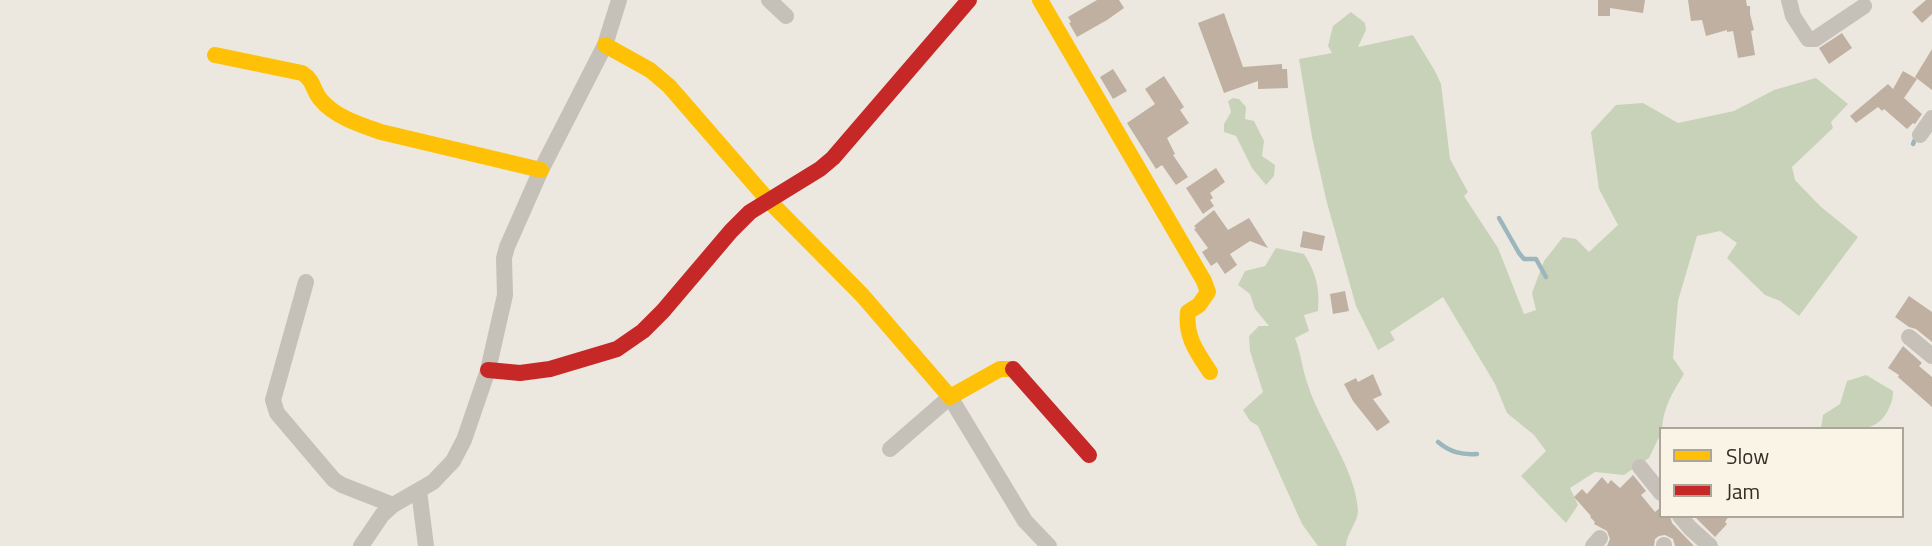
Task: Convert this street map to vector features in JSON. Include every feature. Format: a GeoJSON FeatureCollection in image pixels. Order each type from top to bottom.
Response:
{"type":"FeatureCollection","features":[{"type":"Feature","properties":{"kind":"street"},"geometry":{"type":"LineString","coordinates":[[361,546],[382,515],[393,505],[433,482],[453,461],[464,440],[488,370],[505,295],[504,258],[507,247],[541,170],[606,45],[619,0]]}},
{"type":"Feature","properties":{"kind":"street"},"geometry":{"type":"LineString","coordinates":[[769,0],[786,16]]}},
{"type":"Feature","properties":{"kind":"street"},"geometry":{"type":"LineString","coordinates":[[488,370],[520,373],[550,369],[617,349],[643,331],[750,212],[820,169],[833,158],[969,0]]}},
{"type":"Feature","properties":{"kind":"street"},"geometry":{"type":"LineString","coordinates":[[1040,0],[1204,281],[1208,292],[1199,305],[1188,312],[1185,326],[1191,343],[1210,372]]}},
{"type":"Feature","properties":{"kind":"street"},"geometry":{"type":"LineString","coordinates":[[1789,0],[1793,16],[1808,39],[1815,39],[1864,6]]}},
{"type":"Feature","properties":{"kind":"street"},"geometry":{"type":"LineString","coordinates":[[606,45],[650,70],[669,86],[768,200],[862,295],[950,397],[1025,521],[1049,546]]}},
{"type":"Feature","properties":{"kind":"street"},"geometry":{"type":"LineString","coordinates":[[215,55],[302,73],[310,78],[316,92],[329,108],[381,132],[541,170]]}},
{"type":"Feature","properties":{"kind":"street"},"geometry":{"type":"LineString","coordinates":[[1920,135],[1932,118]]}},
{"type":"Feature","properties":{"kind":"street"},"geometry":{"type":"LineString","coordinates":[[306,282],[273,400],[277,413],[334,480],[393,505]]}},
{"type":"Feature","properties":{"kind":"street"},"geometry":{"type":"LineString","coordinates":[[1909,337],[1932,356]]}},
{"type":"Feature","properties":{"kind":"street"},"geometry":{"type":"LineString","coordinates":[[890,449],[950,397],[1000,369],[1012,368],[1089,455]]}},
{"type":"Feature","properties":{"kind":"street"},"geometry":{"type":"LineString","coordinates":[[1640,467],[1659,491]]}},
{"type":"Feature","properties":{"kind":"street"},"geometry":{"type":"LineString","coordinates":[[419,491],[426,546]]}},
{"type":"Feature","properties":{"kind":"street"},"geometry":{"type":"LineString","coordinates":[[1682,518],[1710,546]]}},
{"type":"Feature","properties":{"kind":"green space"},"geometry":{"type":"Polygon","coordinates":[[[1351,12],[1365,23],[1366,30],[1358,47],[1413,35],[1441,84],[1450,159],[1468,192],[1464,196],[1498,248],[1524,314],[1536,310],[1532,293],[1544,261],[1563,237],[1576,239],[1589,252],[1618,225],[1599,189],[1591,132],[1616,105],[1643,103],[1678,123],[1734,111],[1774,90],[1816,78],[1848,104],[1831,122],[1833,128],[1792,167],[1795,180],[1820,206],[1858,237],[1799,316],[1780,301],[1765,295],[1727,258],[1737,243],[1720,231],[1697,236],[1678,301],[1673,358],[1684,374],[1666,407],[1662,427],[1659,427],[1659,437],[1649,458],[1624,475],[1595,472],[1570,488],[1578,505],[1566,523],[1521,476],[1546,451],[1534,435],[1507,413],[1495,384],[1443,297],[1390,332],[1395,340],[1378,350],[1356,306],[1327,203],[1312,137],[1299,59],[1332,53],[1328,46],[1333,26],[1351,12]]]}},
{"type":"Feature","properties":{"kind":"green space"},"geometry":{"type":"Polygon","coordinates":[[[1239,99],[1246,107],[1245,119],[1254,121],[1264,141],[1262,156],[1275,165],[1274,176],[1266,185],[1252,168],[1236,136],[1224,132],[1224,124],[1231,112],[1228,101],[1239,99]]]}},
{"type":"Feature","properties":{"kind":"green space"},"geometry":{"type":"Polygon","coordinates":[[[1276,248],[1304,254],[1316,281],[1318,311],[1304,315],[1309,331],[1295,338],[1314,400],[1356,495],[1358,511],[1346,546],[1318,546],[1302,524],[1258,426],[1250,421],[1243,410],[1263,392],[1250,351],[1249,336],[1259,326],[1269,326],[1255,309],[1250,294],[1238,285],[1245,271],[1265,266],[1276,248]]]}},
{"type":"Feature","properties":{"kind":"green space"},"geometry":{"type":"Polygon","coordinates":[[[1866,375],[1893,391],[1887,412],[1881,420],[1870,427],[1821,427],[1823,415],[1840,404],[1847,381],[1866,375]]]}},
{"type":"Feature","properties":{"kind":"building"},"geometry":{"type":"Polygon","coordinates":[[[1097,0],[1119,0],[1124,8],[1077,37],[1068,17],[1097,0]]]}},
{"type":"Feature","properties":{"kind":"building"},"geometry":{"type":"Polygon","coordinates":[[[1598,0],[1645,0],[1643,13],[1610,8],[1610,16],[1598,16],[1598,0]]]}},
{"type":"Feature","properties":{"kind":"building"},"geometry":{"type":"Polygon","coordinates":[[[1688,0],[1746,0],[1747,6],[1750,6],[1754,30],[1751,31],[1755,55],[1738,58],[1733,31],[1706,36],[1702,20],[1691,21],[1688,0]]]}},
{"type":"Feature","properties":{"kind":"building"},"geometry":{"type":"Polygon","coordinates":[[[1926,0],[1932,0],[1932,14],[1922,23],[1912,12],[1926,0]]]}},
{"type":"Feature","properties":{"kind":"building"},"geometry":{"type":"Polygon","coordinates":[[[1224,13],[1243,67],[1282,64],[1282,69],[1287,69],[1288,88],[1258,89],[1258,81],[1224,93],[1198,23],[1224,13]]]}},
{"type":"Feature","properties":{"kind":"building"},"geometry":{"type":"Polygon","coordinates":[[[1842,33],[1852,48],[1829,64],[1819,48],[1842,33]]]}},
{"type":"Feature","properties":{"kind":"building"},"geometry":{"type":"Polygon","coordinates":[[[1932,49],[1932,90],[1915,77],[1932,49]]]}},
{"type":"Feature","properties":{"kind":"building"},"geometry":{"type":"Polygon","coordinates":[[[1113,69],[1127,91],[1113,99],[1100,77],[1113,69]]]}},
{"type":"Feature","properties":{"kind":"building"},"geometry":{"type":"Polygon","coordinates":[[[1903,71],[1917,79],[1904,98],[1922,114],[1915,124],[1907,129],[1878,107],[1856,123],[1850,116],[1888,84],[1893,89],[1903,71]]]}},
{"type":"Feature","properties":{"kind":"building"},"geometry":{"type":"Polygon","coordinates":[[[1164,76],[1184,107],[1180,110],[1189,123],[1167,138],[1175,154],[1173,155],[1188,177],[1176,185],[1162,165],[1156,169],[1127,123],[1155,104],[1145,89],[1164,76]]]}},
{"type":"Feature","properties":{"kind":"building"},"geometry":{"type":"Polygon","coordinates":[[[1216,168],[1225,182],[1210,193],[1214,206],[1203,214],[1186,188],[1216,168]]]}},
{"type":"Feature","properties":{"kind":"building"},"geometry":{"type":"Polygon","coordinates":[[[1214,210],[1228,230],[1249,218],[1268,248],[1250,241],[1230,254],[1237,265],[1225,274],[1217,262],[1211,266],[1202,252],[1208,248],[1194,226],[1214,210]]]}},
{"type":"Feature","properties":{"kind":"building"},"geometry":{"type":"Polygon","coordinates":[[[1303,231],[1325,236],[1322,251],[1300,247],[1303,231]]]}},
{"type":"Feature","properties":{"kind":"building"},"geometry":{"type":"Polygon","coordinates":[[[1345,291],[1349,311],[1333,314],[1330,294],[1345,291]]]}},
{"type":"Feature","properties":{"kind":"building"},"geometry":{"type":"Polygon","coordinates":[[[1909,296],[1932,312],[1932,342],[1895,317],[1909,296]]]}},
{"type":"Feature","properties":{"kind":"building"},"geometry":{"type":"Polygon","coordinates":[[[1903,346],[1922,363],[1919,366],[1932,377],[1932,407],[1888,368],[1903,346]]]}},
{"type":"Feature","properties":{"kind":"building"},"geometry":{"type":"Polygon","coordinates":[[[1373,374],[1382,395],[1373,399],[1390,422],[1377,431],[1353,401],[1344,384],[1356,378],[1358,382],[1373,374]]]}},
{"type":"Feature","properties":{"kind":"building"},"geometry":{"type":"Polygon","coordinates":[[[1633,475],[1646,491],[1641,495],[1655,512],[1659,509],[1659,518],[1671,518],[1672,523],[1694,546],[1675,546],[1673,539],[1665,535],[1655,539],[1654,546],[1607,546],[1610,539],[1607,531],[1594,524],[1591,516],[1574,497],[1582,489],[1587,494],[1602,477],[1608,484],[1611,480],[1620,488],[1633,475]]]}},
{"type":"Feature","properties":{"kind":"building"},"geometry":{"type":"Polygon","coordinates":[[[1696,518],[1728,518],[1725,522],[1727,524],[1715,537],[1696,518]]]}},
{"type":"Feature","properties":{"kind":"waterway"},"geometry":{"type":"LineString","coordinates":[[1913,144],[1917,135]]}},
{"type":"Feature","properties":{"kind":"waterway"},"geometry":{"type":"LineString","coordinates":[[1499,218],[1519,253],[1524,259],[1536,259],[1546,277]]}},
{"type":"Feature","properties":{"kind":"waterway"},"geometry":{"type":"LineString","coordinates":[[1438,442],[1456,452],[1477,454]]}},
{"type":"Feature","properties":{"kind":"traffic: slow"},"geometry":{"type":"LineString","coordinates":[[1040,0],[1204,281],[1208,292],[1199,305],[1188,312],[1188,329],[1193,344],[1210,372]]}},
{"type":"Feature","properties":{"kind":"traffic: slow"},"geometry":{"type":"LineString","coordinates":[[605,45],[650,70],[669,86],[768,200],[862,295],[950,397],[1000,369],[1013,369]]}},
{"type":"Feature","properties":{"kind":"traffic: slow"},"geometry":{"type":"LineString","coordinates":[[215,55],[302,73],[309,79],[318,96],[333,111],[381,132],[541,170]]}},
{"type":"Feature","properties":{"kind":"traffic: jam"},"geometry":{"type":"LineString","coordinates":[[488,370],[520,373],[550,369],[617,349],[643,331],[750,212],[820,169],[833,158],[969,0]]}},
{"type":"Feature","properties":{"kind":"traffic: jam"},"geometry":{"type":"LineString","coordinates":[[1013,369],[1089,455]]}}]}
